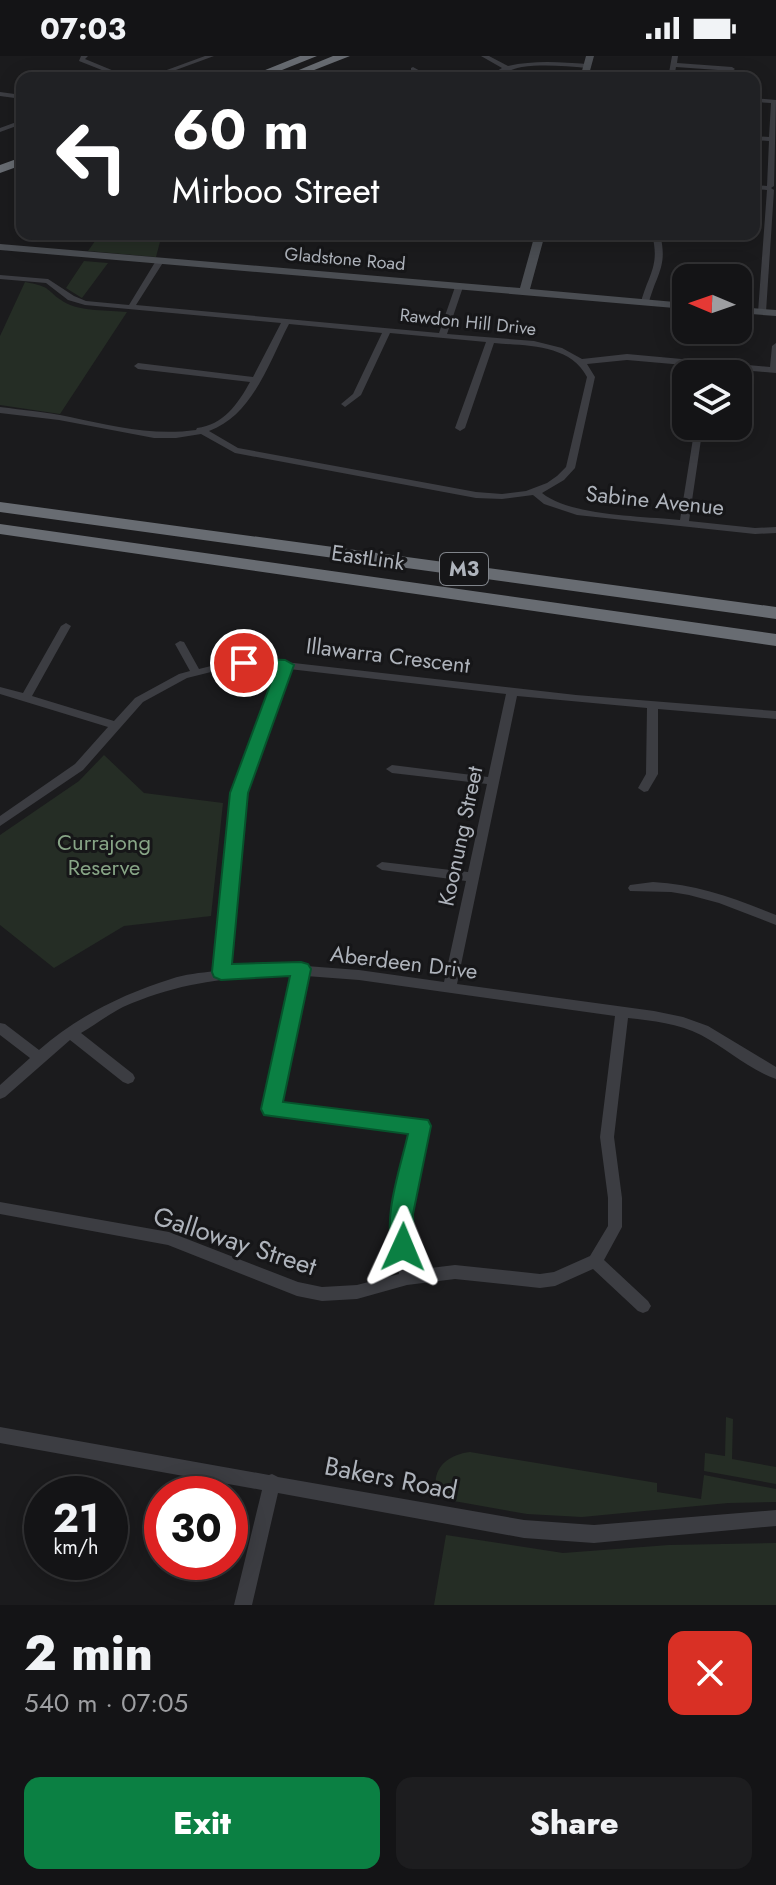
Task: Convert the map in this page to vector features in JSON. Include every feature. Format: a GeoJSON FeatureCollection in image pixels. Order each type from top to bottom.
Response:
{"type":"FeatureCollection","features":[{"type":"Feature","properties":{"kind":"highway"},"geometry":{"type":"LineString","coordinates":[[267,72],[311,56]]}},
{"type":"Feature","properties":{"kind":"highway"},"geometry":{"type":"LineString","coordinates":[[300,72],[344,56]]}},
{"type":"Feature","properties":{"kind":"highway"},"geometry":{"type":"LineString","coordinates":[[0,498],[151,527]]}},
{"type":"Feature","properties":{"kind":"highway","name":"EastLink"},"geometry":{"type":"LineString","coordinates":[[0,507],[776,613]]}},
{"type":"Feature","properties":{"kind":"highway","name":"EastLink"},"geometry":{"type":"LineString","coordinates":[[0,529],[776,640]]}},
{"type":"Feature","properties":{"kind":"highway"},"geometry":{"type":"LineString","coordinates":[[0,543],[217,561]]}},
{"type":"Feature","properties":{"kind":"main road"},"geometry":{"type":"LineString","coordinates":[[524,292],[538,240]]}},
{"type":"Feature","properties":{"kind":"main road","name":"Gladstone Road"},"geometry":{"type":"LineString","coordinates":[[0,247],[672,305]]}},
{"type":"Feature","properties":{"kind":"main road"},"geometry":{"type":"LineString","coordinates":[[752,311],[776,313]]}},
{"type":"Feature","properties":{"kind":"street"},"geometry":{"type":"LineString","coordinates":[[85,56],[81,60],[112,72]]}},
{"type":"Feature","properties":{"kind":"street"},"geometry":{"type":"LineString","coordinates":[[165,72],[211,56]]}},
{"type":"Feature","properties":{"kind":"street"},"geometry":{"type":"LineString","coordinates":[[484,56],[506,68]]}},
{"type":"Feature","properties":{"kind":"street"},"geometry":{"type":"LineString","coordinates":[[672,72],[675,56]]}},
{"type":"Feature","properties":{"kind":"street"},"geometry":{"type":"LineString","coordinates":[[499,72],[534,64],[575,72]]}},
{"type":"Feature","properties":{"kind":"street"},"geometry":{"type":"LineString","coordinates":[[674,65],[732,69]]}},
{"type":"Feature","properties":{"kind":"street"},"geometry":{"type":"LineString","coordinates":[[413,69],[418,72]]}},
{"type":"Feature","properties":{"kind":"street"},"geometry":{"type":"LineString","coordinates":[[762,312],[775,102]]}},
{"type":"Feature","properties":{"kind":"street"},"geometry":{"type":"LineString","coordinates":[[645,302],[648,288],[662,260],[657,240]]}},
{"type":"Feature","properties":{"kind":"street"},"geometry":{"type":"LineString","coordinates":[[131,307],[160,261]]}},
{"type":"Feature","properties":{"kind":"street","name":"Rawdon Hill Drive"},"geometry":{"type":"LineString","coordinates":[[0,277],[38,278],[80,301],[551,347],[582,362]]}},
{"type":"Feature","properties":{"kind":"street"},"geometry":{"type":"LineString","coordinates":[[442,335],[459,287]]}},
{"type":"Feature","properties":{"kind":"street"},"geometry":{"type":"LineString","coordinates":[[0,410],[143,434],[200,430],[221,422],[236,411],[286,321]]}},
{"type":"Feature","properties":{"kind":"street"},"geometry":{"type":"LineString","coordinates":[[345,404],[357,395],[387,330]]}},
{"type":"Feature","properties":{"kind":"street"},"geometry":{"type":"LineString","coordinates":[[460,428],[491,340]]}},
{"type":"Feature","properties":{"kind":"street"},"geometry":{"type":"LineString","coordinates":[[752,370],[775,370],[776,346]]}},
{"type":"Feature","properties":{"kind":"street"},"geometry":{"type":"LineString","coordinates":[[200,430],[235,450],[476,495],[505,497],[535,492],[555,483],[570,468],[591,377],[582,362],[627,357],[672,364]]}},
{"type":"Feature","properties":{"kind":"street"},"geometry":{"type":"LineString","coordinates":[[138,366],[253,380]]}},
{"type":"Feature","properties":{"kind":"street"},"geometry":{"type":"LineString","coordinates":[[684,524],[697,440]]}},
{"type":"Feature","properties":{"kind":"street","name":"Sabine Avenue"},"geometry":{"type":"LineString","coordinates":[[535,492],[547,502],[577,512],[755,531],[776,530]]}},
{"type":"Feature","properties":{"kind":"street"},"geometry":{"type":"LineString","coordinates":[[26,697],[66,626]]}},
{"type":"Feature","properties":{"kind":"street"},"geometry":{"type":"LineString","coordinates":[[180,644],[196,672]]}},
{"type":"Feature","properties":{"kind":"street","name":"Illawarra Crescent"},"geometry":{"type":"LineString","coordinates":[[0,822],[79,767],[114,725],[146,695],[196,672],[244,663],[285,665],[512,692],[776,715]]}},
{"type":"Feature","properties":{"kind":"street"},"geometry":{"type":"LineString","coordinates":[[221,972],[239,793],[285,665]]}},
{"type":"Feature","properties":{"kind":"street"},"geometry":{"type":"LineString","coordinates":[[0,690],[114,725]]}},
{"type":"Feature","properties":{"kind":"street","name":"Koonung Street"},"geometry":{"type":"LineString","coordinates":[[449,988],[512,692]]}},
{"type":"Feature","properties":{"kind":"street"},"geometry":{"type":"LineString","coordinates":[[644,788],[652,774],[653,705]]}},
{"type":"Feature","properties":{"kind":"street"},"geometry":{"type":"LineString","coordinates":[[392,769],[492,781]]}},
{"type":"Feature","properties":{"kind":"street"},"geometry":{"type":"LineString","coordinates":[[382,866],[472,877]]}},
{"type":"Feature","properties":{"kind":"street"},"geometry":{"type":"LineString","coordinates":[[634,888],[659,886],[691,890],[776,920]]}},
{"type":"Feature","properties":{"kind":"street","name":"Aberdeen Drive"},"geometry":{"type":"LineString","coordinates":[[0,1093],[71,1033],[109,1009],[141,994],[180,980],[268,968],[301,969],[449,988],[692,1025],[776,1073]]}},
{"type":"Feature","properties":{"kind":"street"},"geometry":{"type":"LineString","coordinates":[[301,969],[271,1109],[420,1126],[400,1231],[407,1278]]}},
{"type":"Feature","properties":{"kind":"street"},"geometry":{"type":"LineString","coordinates":[[622,1012],[607,1137],[615,1198],[615,1227],[595,1261],[643,1306]]}},
{"type":"Feature","properties":{"kind":"street"},"geometry":{"type":"LineString","coordinates":[[0,1028],[39,1058]]}},
{"type":"Feature","properties":{"kind":"street"},"geometry":{"type":"LineString","coordinates":[[71,1033],[128,1078]]}},
{"type":"Feature","properties":{"kind":"street","name":"Galloway Street"},"geometry":{"type":"LineString","coordinates":[[0,1208],[169,1239],[307,1292],[343,1294],[407,1278],[455,1272],[540,1281],[555,1279],[595,1261]]}},
{"type":"Feature","properties":{"kind":"street","name":"Bakers Road"},"geometry":{"type":"LineString","coordinates":[[0,1435],[524,1529],[594,1534],[776,1518]]}},
{"type":"Feature","properties":{"kind":"street"},"geometry":{"type":"LineString","coordinates":[[243,1605],[272,1482]]}},
{"type":"Feature","properties":{"kind":"green space"},"geometry":{"type":"Polygon","coordinates":[[[96,240],[160,240],[156,257],[88,251],[96,240]]]}},
{"type":"Feature","properties":{"kind":"green space"},"geometry":{"type":"Polygon","coordinates":[[[84,261],[108,263],[82,298],[66,288],[84,261]]]}},
{"type":"Feature","properties":{"kind":"green space"},"geometry":{"type":"Polygon","coordinates":[[[25,282],[45,287],[64,302],[78,308],[127,312],[60,414],[0,405],[0,336],[25,282]]]}},
{"type":"Feature","properties":{"kind":"green space","name":"Currajong Reserve"},"geometry":{"type":"Polygon","coordinates":[[[104,755],[144,793],[223,803],[211,916],[124,926],[54,968],[0,925],[0,835],[79,781],[104,755]]]}},
{"type":"Feature","properties":{"kind":"green space"},"geometry":{"type":"Polygon","coordinates":[[[726,1417],[733,1419],[732,1459],[776,1467],[776,1484],[704,1471],[705,1453],[725,1456],[726,1417]]]}},
{"type":"Feature","properties":{"kind":"green space"},"geometry":{"type":"Polygon","coordinates":[[[470,1452],[657,1483],[657,1492],[701,1499],[704,1475],[776,1489],[776,1502],[728,1503],[582,1517],[527,1514],[448,1500],[436,1487],[437,1473],[450,1458],[470,1452]]]}},
{"type":"Feature","properties":{"kind":"green space"},"geometry":{"type":"Polygon","coordinates":[[[446,1535],[563,1553],[669,1545],[776,1543],[776,1605],[434,1605],[446,1535]]]}},
{"type":"Feature","properties":{"kind":"route"},"geometry":{"type":"LineString","coordinates":[[244,663],[285,665],[239,793],[221,972],[301,969],[271,1109],[420,1126],[402,1214],[400,1231],[403,1247]]}}]}
